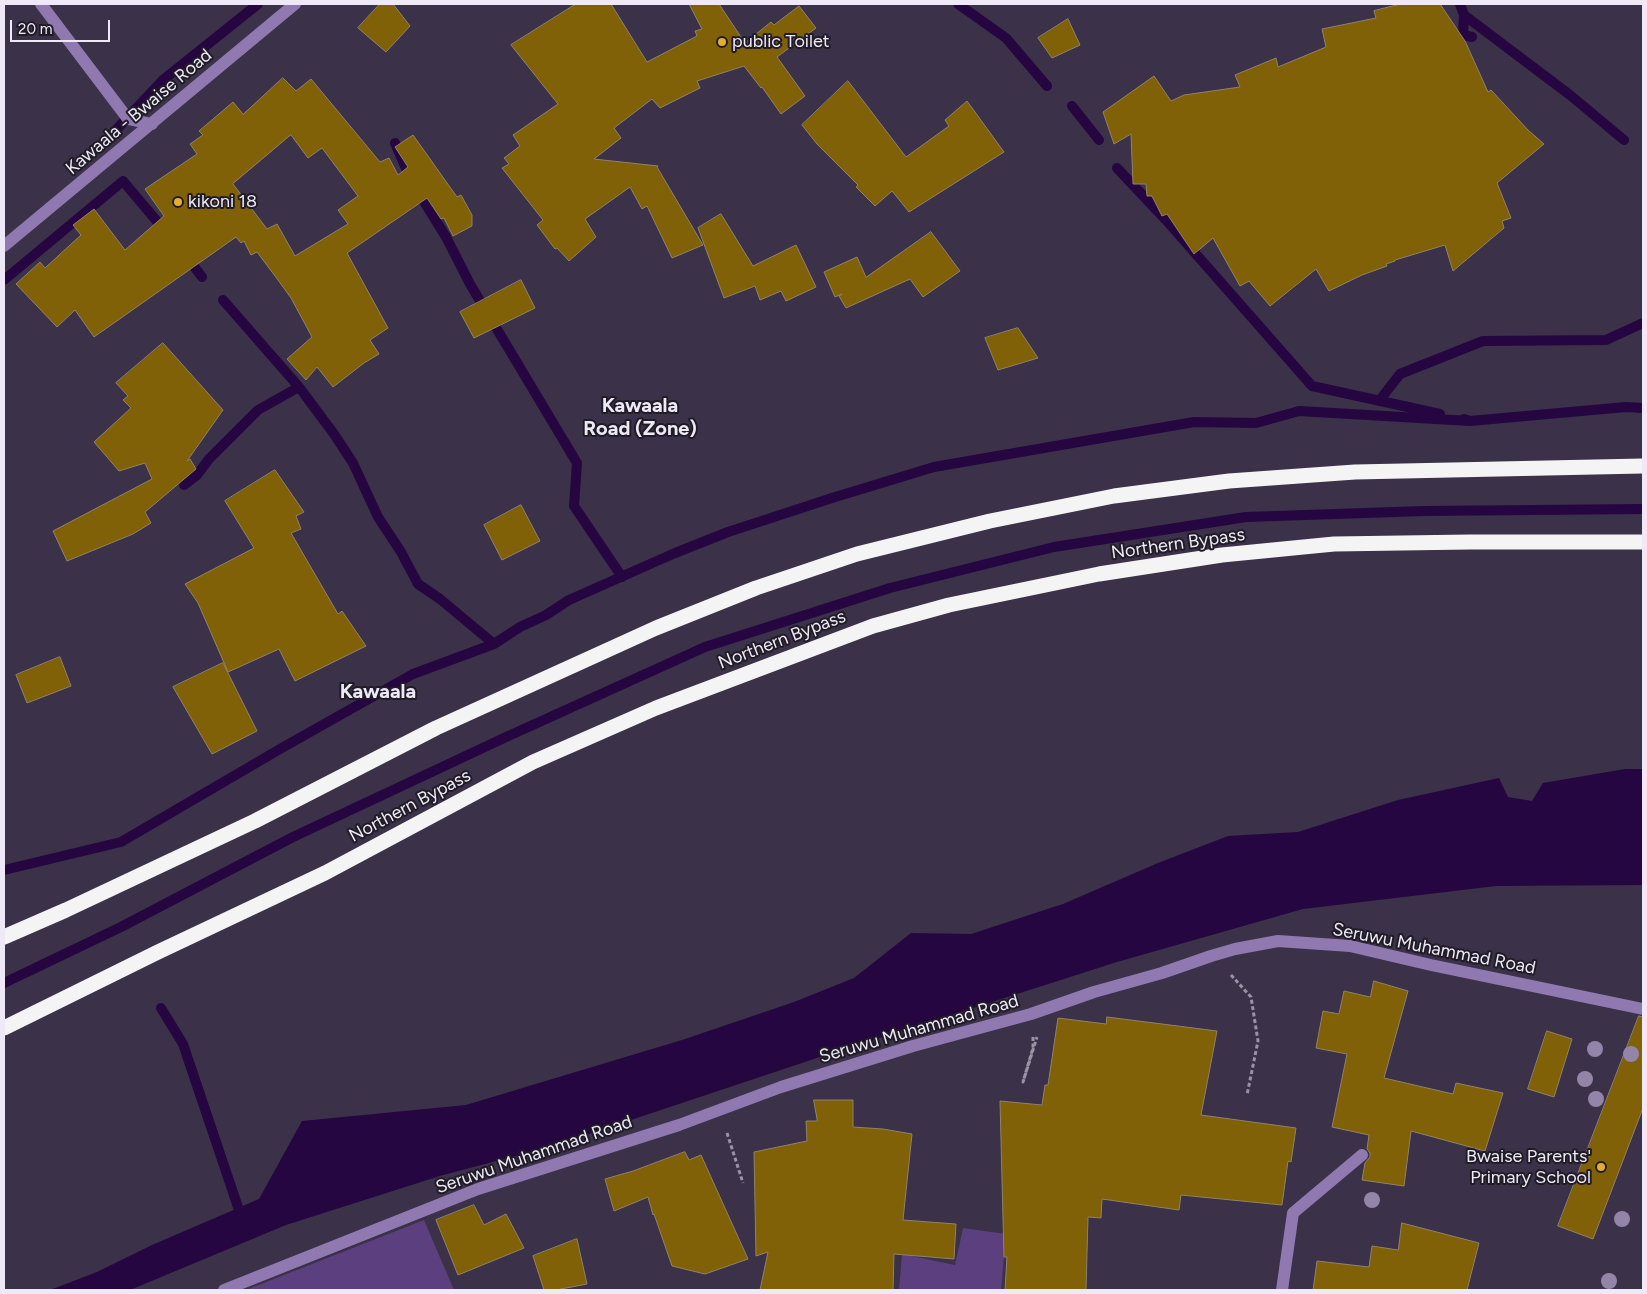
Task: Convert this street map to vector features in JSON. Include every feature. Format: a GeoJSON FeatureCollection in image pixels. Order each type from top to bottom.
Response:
{"type":"FeatureCollection","features":[{"type":"Feature","properties":{"kind":"highway"},"geometry":{"type":"LineString","coordinates":[[4,937],[66,910],[255,821],[436,728],[647,632],[756,588],[857,554],[990,521],[1114,496],[1229,481],[1355,472],[1643,466]]}},
{"type":"Feature","properties":{"kind":"highway","name":"Northern Bypass"},"geometry":{"type":"LineString","coordinates":[[4,1028],[325,873],[533,762],[656,708],[872,626],[949,605],[1099,574],[1222,555],[1334,544],[1643,542]]}},
{"type":"Feature","properties":{"kind":"street"},"geometry":{"type":"LineString","coordinates":[[41,4],[128,119],[152,124]]}},
{"type":"Feature","properties":{"kind":"street","name":"Kawaala - Bwaise Road"},"geometry":{"type":"LineString","coordinates":[[4,246],[296,4]]}},
{"type":"Feature","properties":{"kind":"street","name":"Seruwu Muhammad Road"},"geometry":{"type":"LineString","coordinates":[[224,1290],[478,1189],[679,1125],[781,1087],[913,1046],[1031,1014],[1094,992],[1162,973],[1235,949],[1278,941],[1350,946],[1643,1009]]}},
{"type":"Feature","properties":{"kind":"street"},"geometry":{"type":"LineString","coordinates":[[1282,1290],[1293,1213],[1362,1155]]}},
{"type":"Feature","properties":{"kind":"path"},"geometry":{"type":"LineString","coordinates":[[1211,956],[1222,964],[1250,997],[1258,1041],[1247,1095]]}},
{"type":"Feature","properties":{"kind":"path"},"geometry":{"type":"LineString","coordinates":[[713,1112],[727,1132],[744,1183]]}},
{"type":"Feature","properties":{"kind":"shaded area"},"geometry":{"type":"Polygon","coordinates":[[[1625,769],[1643,769],[1643,885],[1496,886],[1303,909],[1117,962],[820,1057],[550,1147],[443,1175],[286,1225],[130,1290],[50,1290],[97,1272],[152,1245],[259,1199],[302,1121],[466,1105],[682,1040],[794,1002],[854,978],[911,933],[971,934],[1063,904],[1158,863],[1228,836],[1298,832],[1398,800],[1499,778],[1508,797],[1532,801],[1543,783],[1625,769]]]}},
{"type":"Feature","properties":{"kind":"shaded area"},"geometry":{"type":"Polygon","coordinates":[[[424,1220],[454,1290],[246,1290],[424,1220]]]}},
{"type":"Feature","properties":{"kind":"shaded area"},"geometry":{"type":"Polygon","coordinates":[[[963,1228],[1006,1234],[1001,1290],[899,1290],[902,1254],[955,1265],[963,1228]]]}},
{"type":"Feature","properties":{"kind":"building"},"geometry":{"type":"Polygon","coordinates":[[[380,4],[393,4],[410,26],[386,52],[358,28],[380,4]]]}},
{"type":"Feature","properties":{"kind":"building"},"geometry":{"type":"Polygon","coordinates":[[[576,4],[611,4],[647,62],[697,36],[695,31],[702,29],[689,4],[719,4],[745,43],[771,22],[774,25],[799,6],[816,28],[777,57],[805,96],[781,114],[744,66],[697,81],[700,88],[660,108],[652,99],[614,128],[621,138],[594,159],[658,166],[703,245],[672,258],[647,206],[642,209],[630,187],[585,219],[596,237],[569,261],[557,248],[555,249],[537,225],[543,220],[502,168],[509,164],[504,158],[520,146],[513,135],[558,104],[511,45],[576,4]]]}},
{"type":"Feature","properties":{"kind":"building"},"geometry":{"type":"Polygon","coordinates":[[[1401,4],[1440,4],[1465,41],[1488,92],[1491,90],[1528,130],[1544,144],[1497,183],[1511,218],[1502,221],[1504,228],[1453,271],[1445,245],[1395,260],[1386,264],[1387,266],[1362,275],[1329,291],[1316,269],[1270,306],[1249,281],[1240,286],[1213,238],[1194,254],[1167,214],[1162,216],[1152,196],[1147,196],[1146,184],[1133,184],[1131,134],[1114,144],[1103,112],[1154,76],[1171,101],[1184,95],[1240,87],[1235,75],[1276,58],[1278,67],[1326,47],[1322,29],[1376,18],[1374,11],[1401,4]]]}},
{"type":"Feature","properties":{"kind":"building"},"geometry":{"type":"Polygon","coordinates":[[[1068,19],[1080,45],[1052,58],[1038,38],[1068,19]]]}},
{"type":"Feature","properties":{"kind":"building"},"geometry":{"type":"Polygon","coordinates":[[[283,78],[296,91],[311,79],[380,162],[389,158],[398,175],[408,167],[395,147],[413,135],[457,197],[461,195],[472,215],[472,226],[453,236],[444,218],[441,219],[427,198],[347,253],[388,328],[370,340],[379,354],[333,387],[317,367],[306,380],[287,359],[312,337],[291,298],[257,252],[251,255],[244,241],[241,243],[236,237],[94,337],[75,310],[57,327],[16,284],[40,262],[45,268],[81,235],[73,225],[94,209],[125,250],[164,216],[145,189],[197,154],[190,144],[203,135],[199,131],[233,102],[243,114],[283,78]],[[291,135],[233,184],[267,229],[277,224],[295,256],[348,224],[338,210],[358,196],[322,148],[308,158],[291,135]]]}},
{"type":"Feature","properties":{"kind":"building"},"geometry":{"type":"Polygon","coordinates":[[[848,81],[906,157],[949,126],[945,120],[967,101],[1004,152],[909,212],[892,191],[875,206],[856,187],[858,185],[817,144],[802,125],[848,81]]]}},
{"type":"Feature","properties":{"kind":"building"},"geometry":{"type":"Polygon","coordinates":[[[721,214],[753,266],[796,245],[816,287],[786,301],[781,291],[760,300],[755,286],[724,298],[698,228],[721,214]]]}},
{"type":"Feature","properties":{"kind":"building"},"geometry":{"type":"Polygon","coordinates":[[[931,232],[960,271],[923,297],[910,279],[846,308],[839,296],[842,294],[835,297],[824,272],[857,257],[866,277],[931,232]]]}},
{"type":"Feature","properties":{"kind":"building"},"geometry":{"type":"Polygon","coordinates":[[[521,280],[535,308],[474,338],[460,312],[521,280]]]}},
{"type":"Feature","properties":{"kind":"building"},"geometry":{"type":"Polygon","coordinates":[[[1018,328],[1038,358],[998,370],[985,338],[1018,328]]]}},
{"type":"Feature","properties":{"kind":"building"},"geometry":{"type":"Polygon","coordinates":[[[163,343],[223,410],[187,461],[190,459],[196,469],[145,512],[151,523],[133,534],[67,561],[53,531],[152,479],[145,463],[119,471],[94,442],[131,408],[123,400],[128,396],[116,383],[163,343]]]}},
{"type":"Feature","properties":{"kind":"building"},"geometry":{"type":"Polygon","coordinates":[[[275,470],[304,512],[296,516],[301,529],[291,533],[338,614],[342,611],[366,646],[295,681],[279,649],[228,672],[198,603],[185,584],[254,548],[225,501],[275,470]]]}},
{"type":"Feature","properties":{"kind":"building"},"geometry":{"type":"Polygon","coordinates":[[[521,505],[540,541],[502,560],[484,525],[521,505]]]}},
{"type":"Feature","properties":{"kind":"building"},"geometry":{"type":"Polygon","coordinates":[[[60,657],[71,686],[27,703],[16,675],[60,657]]]}},
{"type":"Feature","properties":{"kind":"building"},"geometry":{"type":"Polygon","coordinates":[[[223,663],[257,731],[212,754],[173,687],[223,663]]]}},
{"type":"Feature","properties":{"kind":"building"},"geometry":{"type":"Polygon","coordinates":[[[1374,981],[1408,991],[1384,1078],[1453,1094],[1456,1083],[1503,1093],[1485,1151],[1411,1131],[1404,1186],[1362,1180],[1365,1163],[1370,1157],[1367,1149],[1369,1135],[1332,1127],[1347,1054],[1316,1048],[1323,1011],[1339,1014],[1344,991],[1370,997],[1374,981]]]}},
{"type":"Feature","properties":{"kind":"building","name":"Bwaise Parents' Primary School"},"geometry":{"type":"Polygon","coordinates":[[[1639,1016],[1643,1017],[1643,1108],[1593,1239],[1558,1226],[1639,1016]]]}},
{"type":"Feature","properties":{"kind":"building"},"geometry":{"type":"Polygon","coordinates":[[[1107,1017],[1217,1031],[1201,1115],[1296,1128],[1291,1162],[1288,1161],[1282,1205],[1181,1195],[1179,1210],[1102,1199],[1101,1218],[1088,1217],[1086,1290],[1005,1290],[1007,1257],[1004,1257],[1000,1101],[1042,1105],[1045,1085],[1048,1085],[1058,1018],[1106,1024],[1107,1017]]]}},
{"type":"Feature","properties":{"kind":"building"},"geometry":{"type":"Polygon","coordinates":[[[1547,1031],[1572,1039],[1554,1097],[1528,1089],[1547,1031]]]}},
{"type":"Feature","properties":{"kind":"building"},"geometry":{"type":"Polygon","coordinates":[[[814,1100],[853,1100],[853,1127],[883,1129],[912,1134],[903,1220],[956,1224],[954,1259],[894,1254],[893,1290],[760,1290],[768,1252],[756,1256],[754,1152],[807,1141],[806,1121],[817,1121],[814,1100]]]}},
{"type":"Feature","properties":{"kind":"building"},"geometry":{"type":"Polygon","coordinates":[[[685,1152],[689,1160],[701,1155],[748,1259],[705,1274],[672,1266],[648,1197],[614,1211],[605,1179],[685,1152]]]}},
{"type":"Feature","properties":{"kind":"building"},"geometry":{"type":"Polygon","coordinates":[[[474,1205],[484,1225],[506,1214],[524,1248],[458,1275],[436,1220],[474,1205]]]}},
{"type":"Feature","properties":{"kind":"building"},"geometry":{"type":"Polygon","coordinates":[[[1402,1223],[1479,1243],[1467,1290],[1313,1290],[1317,1261],[1369,1267],[1372,1246],[1398,1250],[1402,1223]]]}},
{"type":"Feature","properties":{"kind":"building"},"geometry":{"type":"Polygon","coordinates":[[[577,1239],[587,1284],[556,1290],[544,1290],[533,1256],[577,1239]]]}},
{"type":"Feature","properties":{"kind":"waterway"},"geometry":{"type":"LineString","coordinates":[[115,131],[163,80],[258,4]]}},
{"type":"Feature","properties":{"kind":"waterway"},"geometry":{"type":"LineString","coordinates":[[958,4],[1006,38],[1047,86]]}},
{"type":"Feature","properties":{"kind":"waterway"},"geometry":{"type":"LineString","coordinates":[[1460,4],[1464,15],[1570,95],[1624,140]]}},
{"type":"Feature","properties":{"kind":"waterway"},"geometry":{"type":"LineString","coordinates":[[1464,15],[1463,35],[1472,37]]}},
{"type":"Feature","properties":{"kind":"waterway"},"geometry":{"type":"LineString","coordinates":[[1072,106],[1099,140]]}},
{"type":"Feature","properties":{"kind":"waterway"},"geometry":{"type":"LineString","coordinates":[[395,143],[412,182],[446,237],[470,284],[577,463],[574,506],[622,577]]}},
{"type":"Feature","properties":{"kind":"waterway"},"geometry":{"type":"LineString","coordinates":[[1117,168],[1166,220],[1312,386],[1440,414]]}},
{"type":"Feature","properties":{"kind":"waterway"},"geometry":{"type":"LineString","coordinates":[[4,280],[123,181],[166,232]]}},
{"type":"Feature","properties":{"kind":"waterway"},"geometry":{"type":"LineString","coordinates":[[187,257],[202,277]]}},
{"type":"Feature","properties":{"kind":"waterway"},"geometry":{"type":"LineString","coordinates":[[223,300],[299,387],[334,434],[353,463],[378,517],[401,552],[418,584],[440,599],[494,644]]}},
{"type":"Feature","properties":{"kind":"waterway"},"geometry":{"type":"LineString","coordinates":[[1379,401],[1400,374],[1483,341],[1606,340],[1643,323]]}},
{"type":"Feature","properties":{"kind":"waterway"},"geometry":{"type":"LineString","coordinates":[[184,485],[197,475],[209,459],[258,410],[299,387]]}},
{"type":"Feature","properties":{"kind":"waterway"},"geometry":{"type":"LineString","coordinates":[[1464,419],[1470,421],[1626,407],[1643,408]]}},
{"type":"Feature","properties":{"kind":"waterway"},"geometry":{"type":"LineString","coordinates":[[4,870],[121,842],[413,674],[494,644],[520,627],[546,615],[569,600],[675,553],[728,532],[832,498],[934,467],[1194,422],[1256,423],[1299,411],[1470,421]]}},
{"type":"Feature","properties":{"kind":"waterway"},"geometry":{"type":"LineString","coordinates":[[4,983],[121,927],[293,837],[504,738],[705,647],[890,588],[1054,547],[1246,517],[1424,511],[1643,509]]}},
{"type":"Feature","properties":{"kind":"waterway"},"geometry":{"type":"LineString","coordinates":[[161,1008],[183,1044],[242,1219]]}},
{"type":"Feature","properties":{"kind":"place","name":"public Toilet"},"geometry":{"type":"Point","coordinates":[722,42]}},
{"type":"Feature","properties":{"kind":"place","name":"kikoni 18"},"geometry":{"type":"Point","coordinates":[178,202]}},
{"type":"Feature","properties":{"kind":"place","name":"Bwaise Parents' Primary School"},"geometry":{"type":"Point","coordinates":[1601,1167]}},
{"type":"Feature","properties":{"kind":"district","name":"Kawaala Road (Zone)"},"geometry":{"type":"Point","coordinates":[640,418]}},
{"type":"Feature","properties":{"kind":"district","name":"Kawaala"},"geometry":{"type":"Point","coordinates":[378,692]}}]}
